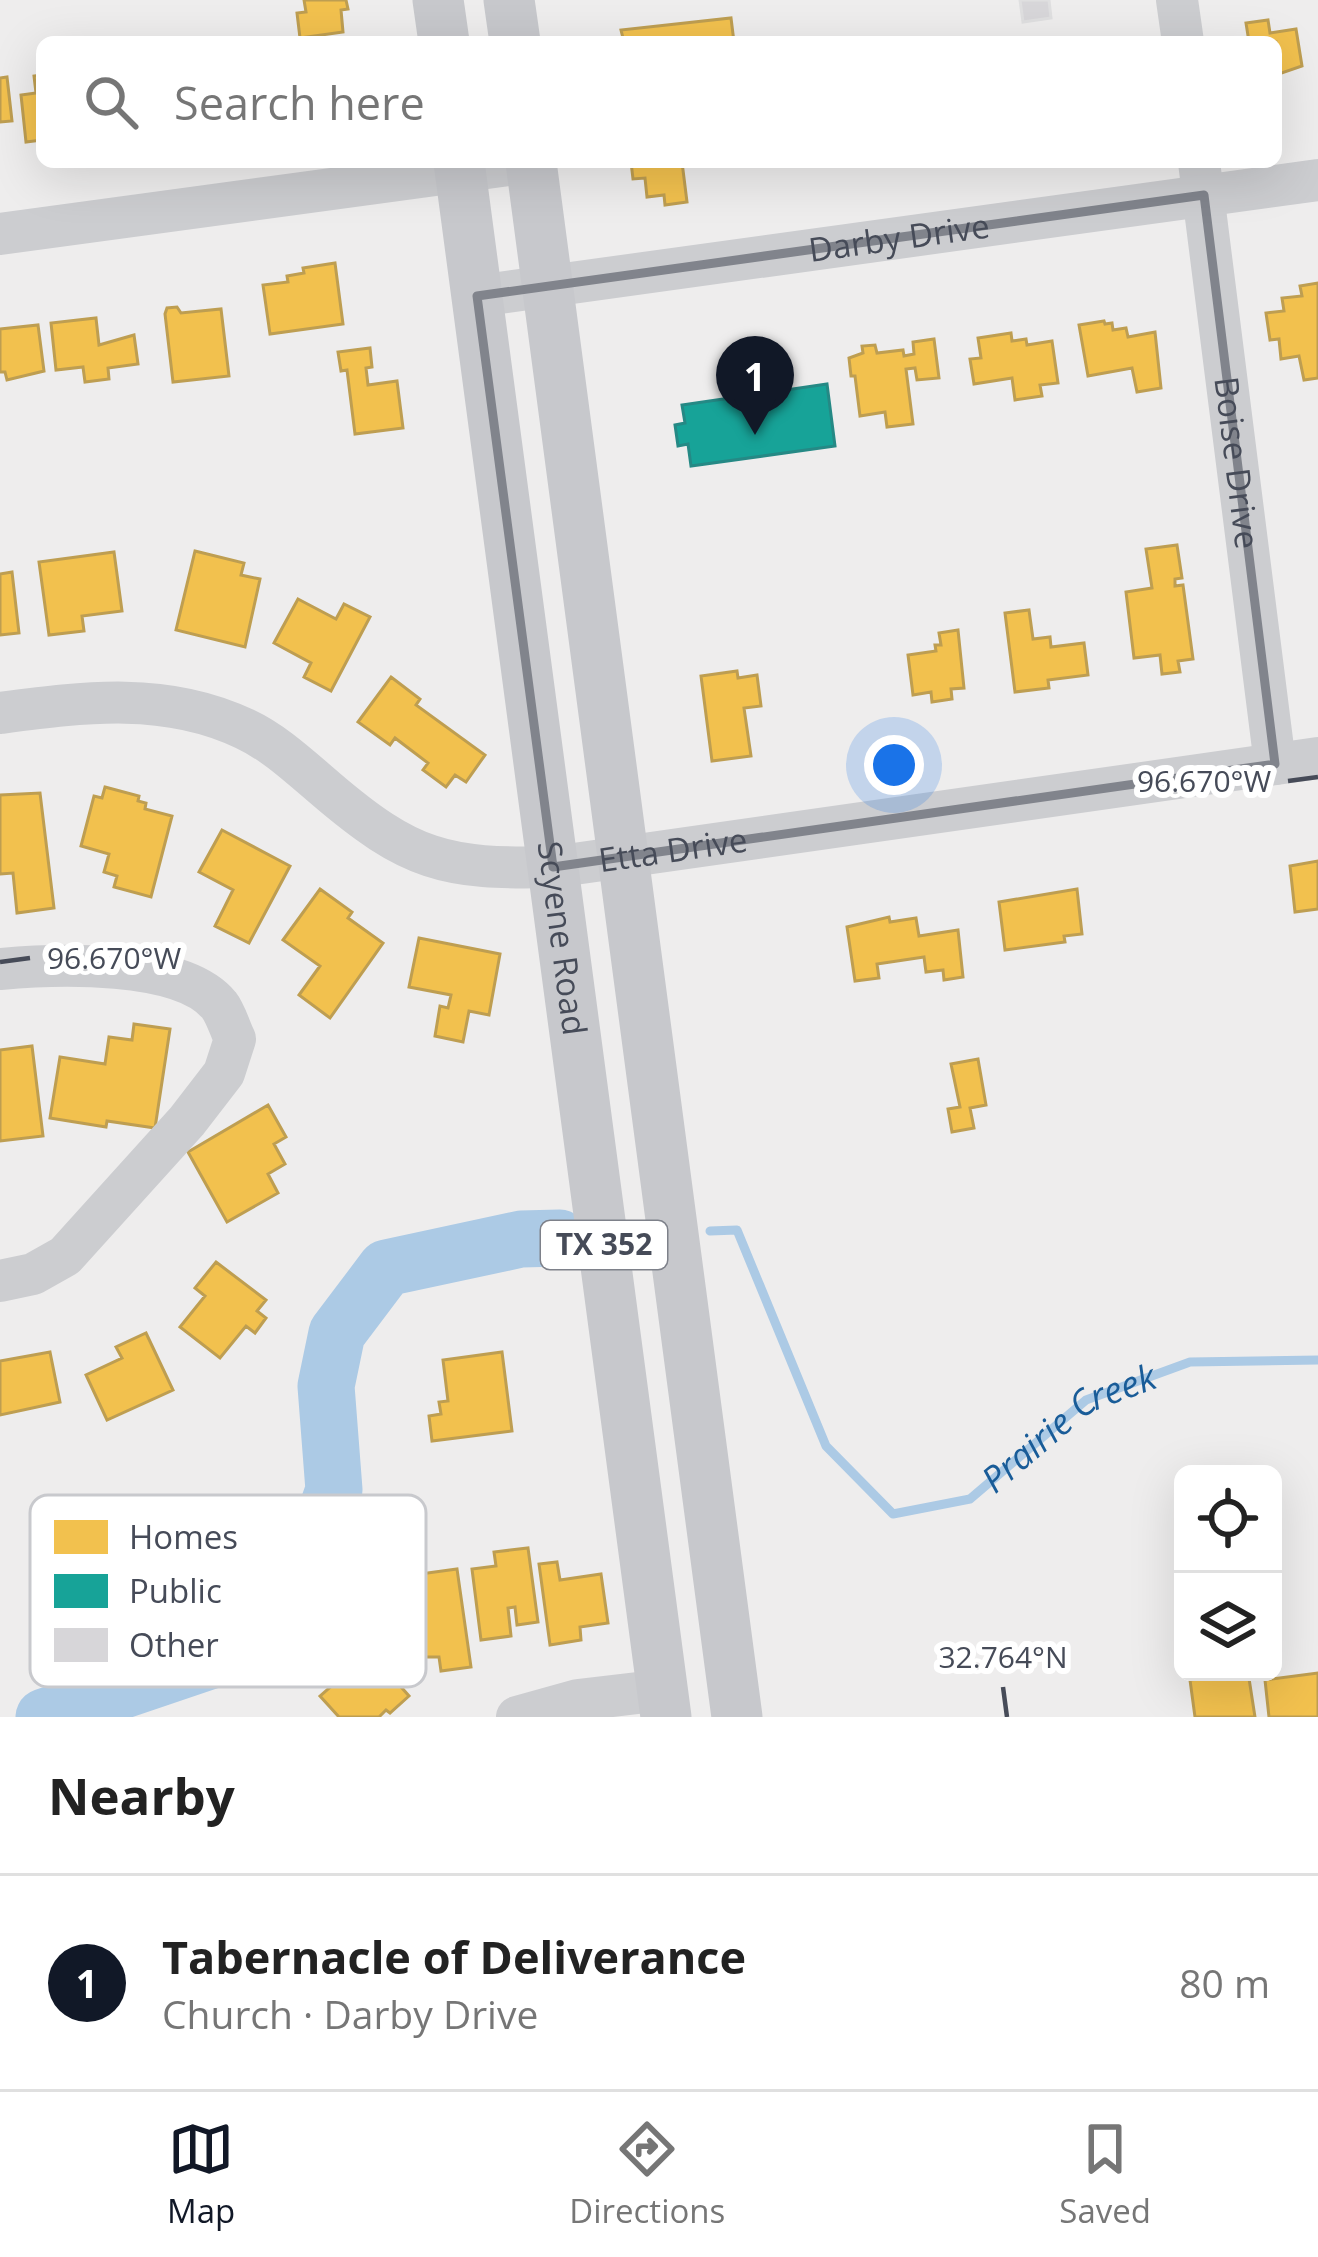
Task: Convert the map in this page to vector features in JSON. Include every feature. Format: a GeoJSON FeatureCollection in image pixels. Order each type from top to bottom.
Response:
{"type":"FeatureCollection","features":[{"type":"Feature","properties":{"kind":"main road"},"geometry":{"type":"LineString","coordinates":[[438,0],[443,36]]}},
{"type":"Feature","properties":{"kind":"main road"},"geometry":{"type":"LineString","coordinates":[[509,0],[513,36]]}},
{"type":"Feature","properties":{"kind":"main road","name":"Scyene Road"},"geometry":{"type":"LineString","coordinates":[[460,168],[664,1703]]}},
{"type":"Feature","properties":{"kind":"main road","name":"Scyene Road"},"geometry":{"type":"LineString","coordinates":[[532,168],[736,1717]]}},
{"type":"Feature","properties":{"kind":"street"},"geometry":{"type":"LineString","coordinates":[[1177,0],[1182,36]]}},
{"type":"Feature","properties":{"kind":"street"},"geometry":{"type":"LineString","coordinates":[[0,234],[453,168]]}},
{"type":"Feature","properties":{"kind":"street","name":"Darby Drive"},"geometry":{"type":"LineString","coordinates":[[477,296],[1201,179],[1318,180]]}},
{"type":"Feature","properties":{"kind":"street","name":"Boise Drive"},"geometry":{"type":"LineString","coordinates":[[1201,179],[1275,764]]}},
{"type":"Feature","properties":{"kind":"street","name":"Etta Drive"},"geometry":{"type":"LineString","coordinates":[[0,713],[93,701],[154,702],[198,712],[246,729],[406,849],[445,863],[491,869],[553,867],[1318,758]]}},
{"type":"Feature","properties":{"kind":"street"},"geometry":{"type":"LineString","coordinates":[[0,969],[108,965],[193,984],[220,1006],[235,1039],[224,1073],[200,1105],[65,1256],[33,1274],[0,1281]]}},
{"type":"Feature","properties":{"kind":"street"},"geometry":{"type":"LineString","coordinates":[[517,1717],[578,1700],[664,1703]]}},
{"type":"Feature","properties":{"kind":"highlighted area"},"geometry":{"type":"Polygon","coordinates":[[[1204,195],[1275,764],[553,867],[477,296],[1204,195]]]}},
{"type":"Feature","properties":{"kind":"building: Homes"},"geometry":{"type":"Polygon","coordinates":[[[304,0],[346,0],[348,9],[341,10],[343,32],[300,36],[297,13],[306,12],[304,0]]]}},
{"type":"Feature","properties":{"kind":"building: Homes"},"geometry":{"type":"Polygon","coordinates":[[[731,18],[733,36],[622,36],[621,30],[731,18]]]}},
{"type":"Feature","properties":{"kind":"building: Homes"},"geometry":{"type":"Polygon","coordinates":[[[1268,20],[1270,33],[1296,29],[1302,66],[1282,73],[1282,36],[1248,36],[1246,23],[1268,20]]]}},
{"type":"Feature","properties":{"kind":"building: Homes"},"geometry":{"type":"Polygon","coordinates":[[[7,77],[12,121],[0,122],[0,78],[7,77]]]}},
{"type":"Feature","properties":{"kind":"building: Homes"},"geometry":{"type":"Polygon","coordinates":[[[36,93],[36,141],[26,142],[21,95],[36,93]]]}},
{"type":"Feature","properties":{"kind":"building: Homes"},"geometry":{"type":"Polygon","coordinates":[[[632,168],[683,168],[687,202],[665,205],[664,195],[647,197],[645,178],[633,179],[632,168]]]}},
{"type":"Feature","properties":{"kind":"building: Homes"},"geometry":{"type":"Polygon","coordinates":[[[335,263],[343,324],[270,334],[263,285],[288,282],[287,276],[304,273],[303,268],[335,263]]]}},
{"type":"Feature","properties":{"kind":"building: Homes"},"geometry":{"type":"Polygon","coordinates":[[[1318,283],[1318,378],[1304,380],[1299,356],[1281,359],[1279,339],[1270,340],[1266,313],[1284,311],[1282,298],[1302,296],[1300,286],[1318,283]]]}},
{"type":"Feature","properties":{"kind":"building: Homes"},"geometry":{"type":"Polygon","coordinates":[[[177,307],[181,313],[221,309],[229,376],[173,382],[165,314],[167,308],[177,307]]]}},
{"type":"Feature","properties":{"kind":"building: Homes"},"geometry":{"type":"Polygon","coordinates":[[[96,318],[99,345],[134,335],[138,364],[108,368],[109,379],[85,382],[83,367],[56,370],[51,323],[96,318]]]}},
{"type":"Feature","properties":{"kind":"building: Homes"},"geometry":{"type":"Polygon","coordinates":[[[1112,323],[1113,330],[1126,328],[1128,337],[1155,332],[1161,388],[1137,392],[1132,368],[1088,376],[1079,325],[1112,323]]]}},
{"type":"Feature","properties":{"kind":"building: Homes"},"geometry":{"type":"Polygon","coordinates":[[[38,325],[44,371],[7,380],[5,372],[0,372],[0,329],[38,325]]]}},
{"type":"Feature","properties":{"kind":"building: Homes"},"geometry":{"type":"Polygon","coordinates":[[[1011,333],[1012,341],[1026,339],[1027,345],[1052,341],[1058,383],[1040,385],[1042,396],[1015,400],[1012,378],[974,384],[970,359],[981,358],[978,338],[1011,333]]]}},
{"type":"Feature","properties":{"kind":"building: Homes"},"geometry":{"type":"Polygon","coordinates":[[[934,339],[939,378],[917,380],[915,368],[906,369],[913,424],[887,427],[885,412],[860,416],[849,358],[863,353],[862,346],[875,345],[877,353],[903,350],[904,356],[914,354],[913,342],[934,339]]]}},
{"type":"Feature","properties":{"kind":"building: Homes"},"geometry":{"type":"Polygon","coordinates":[[[370,348],[368,385],[397,381],[403,428],[355,434],[347,370],[341,371],[338,352],[370,348]]]}},
{"type":"Feature","properties":{"kind":"building: Homes"},"geometry":{"type":"Polygon","coordinates":[[[1177,545],[1182,578],[1175,579],[1175,586],[1183,585],[1193,659],[1178,661],[1180,672],[1162,674],[1160,655],[1134,658],[1126,592],[1152,588],[1146,549],[1177,545]]]}},
{"type":"Feature","properties":{"kind":"building: Homes"},"geometry":{"type":"Polygon","coordinates":[[[195,551],[244,563],[241,575],[260,579],[245,647],[176,630],[195,551]]]}},
{"type":"Feature","properties":{"kind":"building: Homes"},"geometry":{"type":"Polygon","coordinates":[[[114,552],[122,611],[82,616],[84,631],[49,635],[39,562],[114,552]]]}},
{"type":"Feature","properties":{"kind":"building: Homes"},"geometry":{"type":"Polygon","coordinates":[[[12,572],[19,633],[0,635],[0,574],[12,572]]]}},
{"type":"Feature","properties":{"kind":"building: Homes"},"geometry":{"type":"Polygon","coordinates":[[[298,599],[336,619],[344,604],[370,617],[331,691],[304,677],[311,663],[274,643],[298,599]]]}},
{"type":"Feature","properties":{"kind":"building: Homes"},"geometry":{"type":"Polygon","coordinates":[[[1029,610],[1033,639],[1050,637],[1051,647],[1084,643],[1088,675],[1048,680],[1049,688],[1015,692],[1005,613],[1029,610]]]}},
{"type":"Feature","properties":{"kind":"building: Homes"},"geometry":{"type":"Polygon","coordinates":[[[958,630],[964,688],[951,689],[952,699],[932,702],[931,692],[913,695],[908,655],[936,651],[935,645],[941,645],[939,633],[958,630]]]}},
{"type":"Feature","properties":{"kind":"building: Homes"},"geometry":{"type":"Polygon","coordinates":[[[737,671],[738,678],[757,675],[761,706],[744,708],[751,756],[712,761],[701,676],[737,671]]]}},
{"type":"Feature","properties":{"kind":"building: Homes"},"geometry":{"type":"Polygon","coordinates":[[[391,677],[420,699],[416,705],[485,755],[466,782],[455,775],[446,787],[423,770],[428,763],[395,738],[390,745],[358,722],[391,677]]]}},
{"type":"Feature","properties":{"kind":"building: Homes"},"geometry":{"type":"Polygon","coordinates":[[[105,787],[139,796],[145,809],[172,816],[151,897],[114,887],[117,876],[104,872],[109,854],[81,846],[94,796],[102,798],[105,787]]]}},
{"type":"Feature","properties":{"kind":"building: Homes"},"geometry":{"type":"Polygon","coordinates":[[[40,793],[54,908],[17,913],[13,873],[0,874],[0,795],[40,793]]]}},
{"type":"Feature","properties":{"kind":"building: Homes"},"geometry":{"type":"Polygon","coordinates":[[[222,830],[290,866],[249,943],[215,926],[233,890],[199,872],[222,830]]]}},
{"type":"Feature","properties":{"kind":"building: Homes"},"geometry":{"type":"Polygon","coordinates":[[[1318,861],[1318,909],[1295,912],[1290,866],[1318,861]]]}},
{"type":"Feature","properties":{"kind":"building: Homes"},"geometry":{"type":"Polygon","coordinates":[[[320,889],[352,912],[348,918],[383,943],[330,1018],[299,995],[320,966],[283,940],[320,889]]]}},
{"type":"Feature","properties":{"kind":"building: Homes"},"geometry":{"type":"Polygon","coordinates":[[[1077,889],[1082,934],[1064,936],[1065,942],[1005,950],[999,902],[1077,889]]]}},
{"type":"Feature","properties":{"kind":"building: Homes"},"geometry":{"type":"Polygon","coordinates":[[[889,917],[890,922],[916,918],[919,936],[958,930],[963,977],[944,980],[943,970],[926,972],[924,957],[877,964],[879,978],[855,981],[847,927],[889,917]]]}},
{"type":"Feature","properties":{"kind":"building: Homes"},"geometry":{"type":"Polygon","coordinates":[[[419,938],[500,954],[489,1015],[469,1011],[463,1042],[435,1036],[440,1006],[448,1008],[451,995],[409,987],[419,938]]]}},
{"type":"Feature","properties":{"kind":"building: Homes"},"geometry":{"type":"Polygon","coordinates":[[[134,1024],[170,1029],[155,1128],[107,1121],[106,1127],[50,1118],[60,1057],[105,1064],[109,1037],[132,1040],[134,1024]]]}},
{"type":"Feature","properties":{"kind":"building: Homes"},"geometry":{"type":"Polygon","coordinates":[[[32,1046],[43,1136],[0,1141],[0,1050],[32,1046]]]}},
{"type":"Feature","properties":{"kind":"building: Homes"},"geometry":{"type":"Polygon","coordinates":[[[978,1059],[986,1105],[970,1108],[974,1128],[952,1132],[948,1109],[960,1107],[951,1064],[978,1059]]]}},
{"type":"Feature","properties":{"kind":"building: Homes"},"geometry":{"type":"Polygon","coordinates":[[[268,1105],[286,1137],[274,1144],[285,1164],[268,1174],[278,1193],[227,1222],[188,1152],[268,1105]]]}},
{"type":"Feature","properties":{"kind":"building: Homes"},"geometry":{"type":"Polygon","coordinates":[[[216,1262],[266,1300],[257,1311],[266,1318],[255,1333],[246,1326],[220,1358],[180,1327],[205,1296],[195,1288],[216,1262]]]}},
{"type":"Feature","properties":{"kind":"building: Homes"},"geometry":{"type":"Polygon","coordinates":[[[146,1333],[173,1390],[107,1420],[86,1375],[122,1358],[116,1347],[146,1333]]]}},
{"type":"Feature","properties":{"kind":"building: Homes"},"geometry":{"type":"Polygon","coordinates":[[[50,1352],[60,1402],[0,1415],[0,1361],[50,1352]]]}},
{"type":"Feature","properties":{"kind":"building: Homes"},"geometry":{"type":"Polygon","coordinates":[[[502,1352],[512,1431],[432,1441],[429,1416],[441,1414],[439,1402],[448,1401],[443,1360],[502,1352]]]}},
{"type":"Feature","properties":{"kind":"building: Homes"},"geometry":{"type":"Polygon","coordinates":[[[528,1548],[538,1622],[517,1625],[515,1607],[508,1608],[511,1636],[481,1640],[472,1569],[496,1566],[494,1552],[528,1548]]]}},
{"type":"Feature","properties":{"kind":"building: Homes"},"geometry":{"type":"Polygon","coordinates":[[[557,1562],[560,1580],[601,1574],[608,1623],[580,1627],[581,1640],[550,1645],[539,1564],[557,1562]]]}},
{"type":"Feature","properties":{"kind":"building: Homes"},"geometry":{"type":"Polygon","coordinates":[[[457,1569],[471,1667],[441,1671],[439,1657],[426,1657],[426,1573],[457,1569]]]}},
{"type":"Feature","properties":{"kind":"building: Homes"},"geometry":{"type":"Polygon","coordinates":[[[1318,1673],[1318,1717],[1269,1717],[1265,1681],[1318,1673]]]}},
{"type":"Feature","properties":{"kind":"building: Homes"},"geometry":{"type":"Polygon","coordinates":[[[1190,1681],[1249,1681],[1255,1717],[1195,1717],[1190,1681]]]}},
{"type":"Feature","properties":{"kind":"building: Homes"},"geometry":{"type":"Polygon","coordinates":[[[330,1687],[401,1687],[409,1696],[379,1717],[339,1717],[320,1696],[330,1687]]]}},
{"type":"Feature","properties":{"kind":"building: Public"},"geometry":{"type":"Polygon","coordinates":[[[827,384],[835,446],[691,466],[688,444],[678,446],[675,425],[685,423],[682,405],[827,384]]]}},
{"type":"Feature","properties":{"kind":"building: Other"},"geometry":{"type":"Polygon","coordinates":[[[1020,0],[1049,0],[1051,18],[1023,22],[1020,0]]]}},
{"type":"Feature","properties":{"kind":"waterway","name":"Prairie Creek"},"geometry":{"type":"LineString","coordinates":[[710,1231],[737,1230],[826,1446],[893,1514],[970,1499],[1086,1400],[1190,1362],[1318,1360]]}},
{"type":"Feature","properties":{"kind":"waterway","name":"Prairie Creek"},"geometry":{"type":"LineString","coordinates":[[332,1495],[326,1386],[337,1333],[386,1268],[521,1239],[560,1238]]}},
{"type":"Feature","properties":{"kind":"waterway","name":"Prairie Creek"},"geometry":{"type":"LineString","coordinates":[[44,1717],[132,1687]]}},
{"type":"Feature","properties":{"kind":"place","name":"Tabernacle of Deliverance"},"geometry":{"type":"Point","coordinates":[755,435]}}]}
